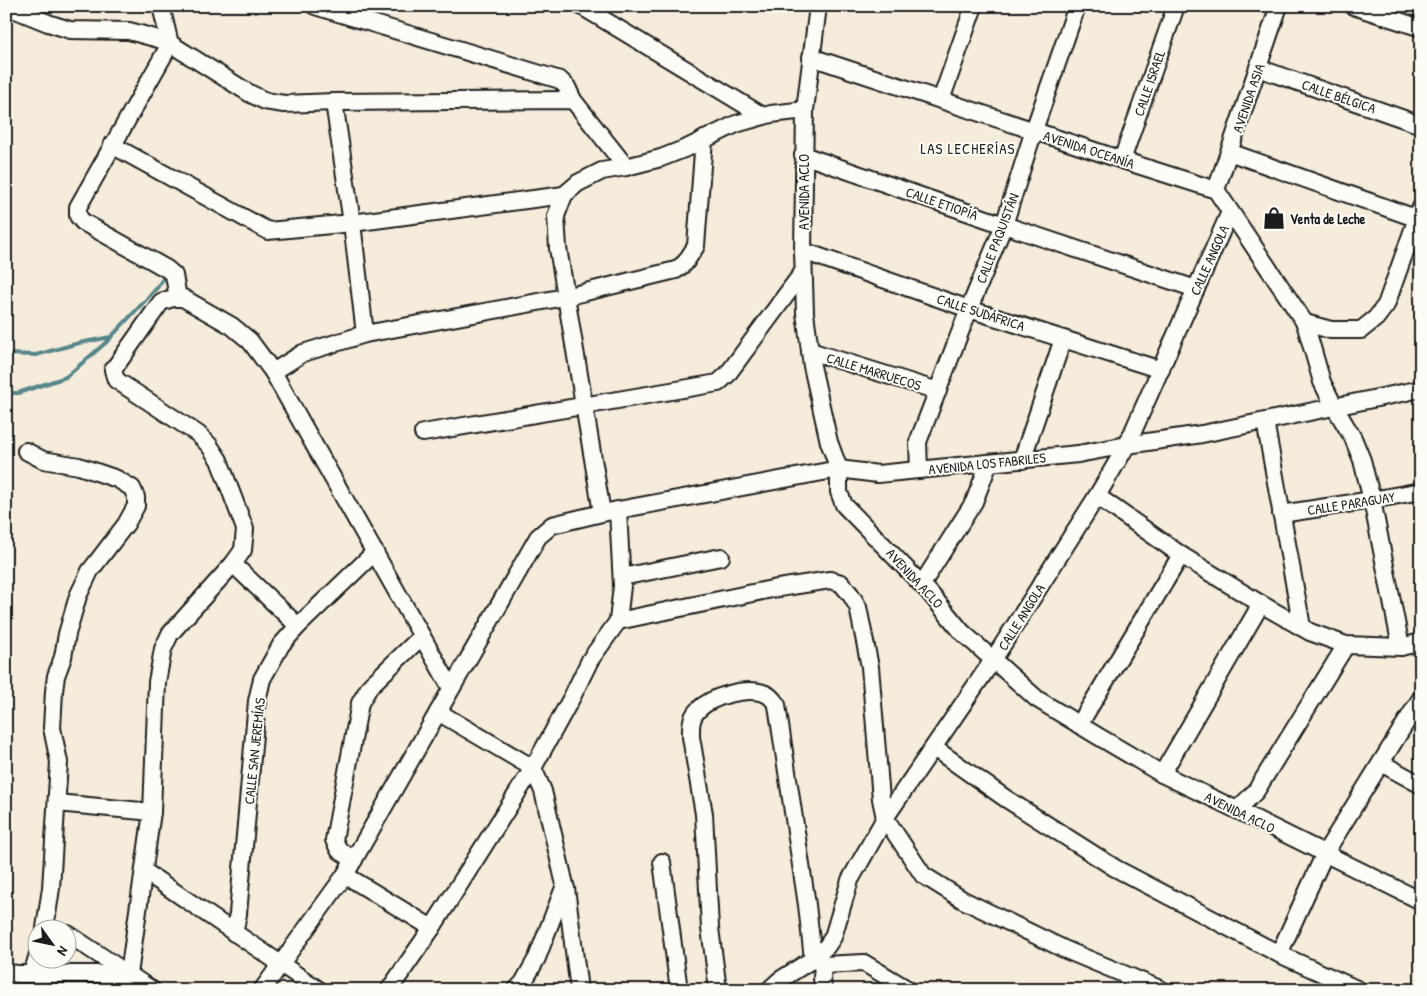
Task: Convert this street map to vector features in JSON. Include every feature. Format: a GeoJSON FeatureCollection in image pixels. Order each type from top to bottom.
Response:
{"type":"FeatureCollection","features":[{"type":"Feature","properties":{"kind":"street"},"geometry":{"type":"LineString","coordinates":[[6,6],[70,30],[129,31],[166,41],[265,101],[284,104],[574,100]]}},
{"type":"Feature","properties":{"kind":"street"},"geometry":{"type":"LineString","coordinates":[[161,6],[170,44],[78,207],[78,216],[83,222],[167,269],[174,275],[178,298]]}},
{"type":"Feature","properties":{"kind":"street"},"geometry":{"type":"LineString","coordinates":[[315,6],[560,80],[626,167]]}},
{"type":"Feature","properties":{"kind":"street"},"geometry":{"type":"LineString","coordinates":[[581,6],[763,116]]}},
{"type":"Feature","properties":{"kind":"street","name":"AVENIDA ACLO"},"geometry":{"type":"LineString","coordinates":[[818,6],[805,110],[803,155],[805,313],[812,366],[829,442],[839,469],[839,492],[844,505],[922,584],[962,632],[1037,699],[1162,774],[1421,901]]}},
{"type":"Feature","properties":{"kind":"street"},"geometry":{"type":"LineString","coordinates":[[941,100],[974,6]]}},
{"type":"Feature","properties":{"kind":"street","name":"CALLE PAQUISTÁN"},"geometry":{"type":"LineString","coordinates":[[919,470],[918,442],[969,309],[1004,225],[1034,130],[1077,6]]}},
{"type":"Feature","properties":{"kind":"street","name":"CALLE ISRAEL"},"geometry":{"type":"LineString","coordinates":[[1122,160],[1176,6]]}},
{"type":"Feature","properties":{"kind":"street","name":"AVENIDA ASIA"},"geometry":{"type":"LineString","coordinates":[[1216,190],[1279,6]]}},
{"type":"Feature","properties":{"kind":"street"},"geometry":{"type":"LineString","coordinates":[[1353,6],[1421,28]]}},
{"type":"Feature","properties":{"kind":"street","name":"AVENIDA OCEANÍA"},"geometry":{"type":"LineString","coordinates":[[811,57],[1216,190]]}},
{"type":"Feature","properties":{"kind":"street","name":"CALLE BÉLGICA"},"geometry":{"type":"LineString","coordinates":[[1258,68],[1421,124]]}},
{"type":"Feature","properties":{"kind":"street"},"geometry":{"type":"LineString","coordinates":[[334,102],[352,223],[365,334]]}},
{"type":"Feature","properties":{"kind":"street"},"geometry":{"type":"LineString","coordinates":[[556,216],[564,195],[578,183],[602,171],[661,158],[736,124],[763,116],[805,110]]}},
{"type":"Feature","properties":{"kind":"street"},"geometry":{"type":"LineString","coordinates":[[273,372],[303,353],[365,334],[566,297],[676,270],[685,263],[696,246],[704,139]]}},
{"type":"Feature","properties":{"kind":"street"},"geometry":{"type":"LineString","coordinates":[[112,145],[268,231],[352,223],[564,195]]}},
{"type":"Feature","properties":{"kind":"street"},"geometry":{"type":"LineString","coordinates":[[1229,152],[1419,215],[1386,305],[1376,318],[1360,330],[1331,330],[1305,323]]}},
{"type":"Feature","properties":{"kind":"street","name":"CALLE ETIOPÍA"},"geometry":{"type":"LineString","coordinates":[[803,155],[1196,289]]}},
{"type":"Feature","properties":{"kind":"street"},"geometry":{"type":"LineString","coordinates":[[1216,190],[1305,323],[1322,382],[1353,438],[1362,460],[1372,500],[1401,647]]}},
{"type":"Feature","properties":{"kind":"street"},"geometry":{"type":"LineString","coordinates":[[541,198],[554,208],[556,216],[558,248],[602,513]]}},
{"type":"Feature","properties":{"kind":"street","name":"CALLE ANGOLA"},"geometry":{"type":"LineString","coordinates":[[769,990],[780,980],[818,962],[833,937],[850,880],[885,818],[993,660],[1097,496],[1127,445],[1230,212]]}},
{"type":"Feature","properties":{"kind":"street","name":"CALLE SUDÁFRICA"},"geometry":{"type":"LineString","coordinates":[[803,251],[969,309],[1161,370]]}},
{"type":"Feature","properties":{"kind":"street"},"geometry":{"type":"LineString","coordinates":[[423,433],[718,383],[727,375],[803,272]]}},
{"type":"Feature","properties":{"kind":"street"},"geometry":{"type":"LineString","coordinates":[[129,974],[152,812],[157,682],[164,649],[170,634],[233,564],[243,550],[245,529],[219,460],[209,445],[198,434],[116,380],[113,370],[161,302],[173,298],[183,298],[232,326],[250,341],[273,372],[451,688],[345,875],[262,990]]}},
{"type":"Feature","properties":{"kind":"street"},"geometry":{"type":"LineString","coordinates":[[1022,460],[1063,339]]}},
{"type":"Feature","properties":{"kind":"street","name":"CALLE MARRUECOS"},"geometry":{"type":"LineString","coordinates":[[810,351],[938,391]]}},
{"type":"Feature","properties":{"kind":"street","name":"AVENIDA LOS FABRILES"},"geometry":{"type":"LineString","coordinates":[[451,688],[538,537],[552,525],[602,513],[839,469],[878,474],[1078,454],[1202,434],[1421,389]]}},
{"type":"Feature","properties":{"kind":"street"},"geometry":{"type":"LineString","coordinates":[[1265,421],[1302,627]]}},
{"type":"Feature","properties":{"kind":"street"},"geometry":{"type":"LineString","coordinates":[[26,451],[43,460],[80,466],[117,480],[132,488],[136,497],[136,506],[126,524],[90,571],[78,596],[67,634],[63,657],[56,676],[52,728],[59,762],[50,918]]}},
{"type":"Feature","properties":{"kind":"street"},"geometry":{"type":"LineString","coordinates":[[922,584],[974,502],[989,463]]}},
{"type":"Feature","properties":{"kind":"street","name":"CALLE PARAGUAY"},"geometry":{"type":"LineString","coordinates":[[1282,514],[1421,491]]}},
{"type":"Feature","properties":{"kind":"street"},"geometry":{"type":"LineString","coordinates":[[1097,496],[1181,555],[1260,604],[1310,632],[1346,645],[1401,647],[1421,642]]}},
{"type":"Feature","properties":{"kind":"street"},"geometry":{"type":"LineString","coordinates":[[389,990],[432,928],[533,768],[590,660],[618,621],[622,577],[618,510]]}},
{"type":"Feature","properties":{"kind":"street","name":"CALLE SAN JEREMÍAS"},"geometry":{"type":"LineString","coordinates":[[234,933],[238,914],[257,701],[262,679],[281,645],[298,626],[375,552]]}},
{"type":"Feature","properties":{"kind":"street"},"geometry":{"type":"LineString","coordinates":[[1079,725],[1181,555]]}},
{"type":"Feature","properties":{"kind":"street"},"geometry":{"type":"LineString","coordinates":[[622,577],[721,556]]}},
{"type":"Feature","properties":{"kind":"street"},"geometry":{"type":"LineString","coordinates":[[233,564],[298,626]]}},
{"type":"Feature","properties":{"kind":"street"},"geometry":{"type":"LineString","coordinates":[[618,621],[791,586],[830,580],[841,583],[851,595],[858,608],[870,667],[881,799],[885,818],[924,875],[963,900],[1066,950],[1162,990]]}},
{"type":"Feature","properties":{"kind":"street"},"geometry":{"type":"LineString","coordinates":[[1162,774],[1260,604]]}},
{"type":"Feature","properties":{"kind":"street"},"geometry":{"type":"LineString","coordinates":[[354,860],[340,850],[334,840],[360,704],[370,686],[422,636]]}},
{"type":"Feature","properties":{"kind":"street"},"geometry":{"type":"LineString","coordinates":[[1237,810],[1256,791],[1346,645]]}},
{"type":"Feature","properties":{"kind":"street"},"geometry":{"type":"LineString","coordinates":[[1401,647],[1421,657]]}},
{"type":"Feature","properties":{"kind":"street"},"geometry":{"type":"LineString","coordinates":[[718,990],[710,928],[704,814],[690,724],[696,712],[711,700],[732,693],[756,691],[768,695],[777,705],[807,905],[823,990]]}},
{"type":"Feature","properties":{"kind":"street"},"geometry":{"type":"LineString","coordinates":[[1279,954],[1325,853],[1421,698]]}},
{"type":"Feature","properties":{"kind":"street"},"geometry":{"type":"LineString","coordinates":[[438,712],[533,768],[543,791],[565,885],[579,990]]}},
{"type":"Feature","properties":{"kind":"street"},"geometry":{"type":"LineString","coordinates":[[934,748],[1005,798],[1115,868],[1279,954],[1359,990]]}},
{"type":"Feature","properties":{"kind":"street"},"geometry":{"type":"LineString","coordinates":[[1381,763],[1421,785]]}},
{"type":"Feature","properties":{"kind":"street"},"geometry":{"type":"LineString","coordinates":[[57,803],[152,812]]}},
{"type":"Feature","properties":{"kind":"street"},"geometry":{"type":"LineString","coordinates":[[662,862],[679,990]]}},
{"type":"Feature","properties":{"kind":"street"},"geometry":{"type":"LineString","coordinates":[[144,870],[319,990]]}},
{"type":"Feature","properties":{"kind":"street"},"geometry":{"type":"LineString","coordinates":[[345,875],[432,928]]}},
{"type":"Feature","properties":{"kind":"street"},"geometry":{"type":"LineString","coordinates":[[516,990],[523,983],[537,958],[565,885]]}},
{"type":"Feature","properties":{"kind":"street"},"geometry":{"type":"LineString","coordinates":[[78,941],[152,990]]}},
{"type":"Feature","properties":{"kind":"street"},"geometry":{"type":"LineString","coordinates":[[818,962],[864,963],[909,990]]}},
{"type":"Feature","properties":{"kind":"street"},"geometry":{"type":"LineString","coordinates":[[32,974],[34,968]]}},
{"type":"Feature","properties":{"kind":"street"},"geometry":{"type":"LineString","coordinates":[[6,972],[32,974],[129,974]]}},
{"type":"Feature","properties":{"kind":"waterway"},"geometry":{"type":"LineString","coordinates":[[6,354],[36,355],[79,343],[111,337],[156,289],[165,276]]}},
{"type":"Feature","properties":{"kind":"waterway"},"geometry":{"type":"LineString","coordinates":[[6,393],[18,393],[66,377],[110,339]]}},
{"type":"Feature","properties":{"kind":"place","name":"Venta de Leche"},"geometry":{"type":"Point","coordinates":[1274,218]}},
{"type":"Feature","properties":{"kind":"district","name":"LAS LECHERÍAS"},"geometry":{"type":"Point","coordinates":[968,148]}}]}
